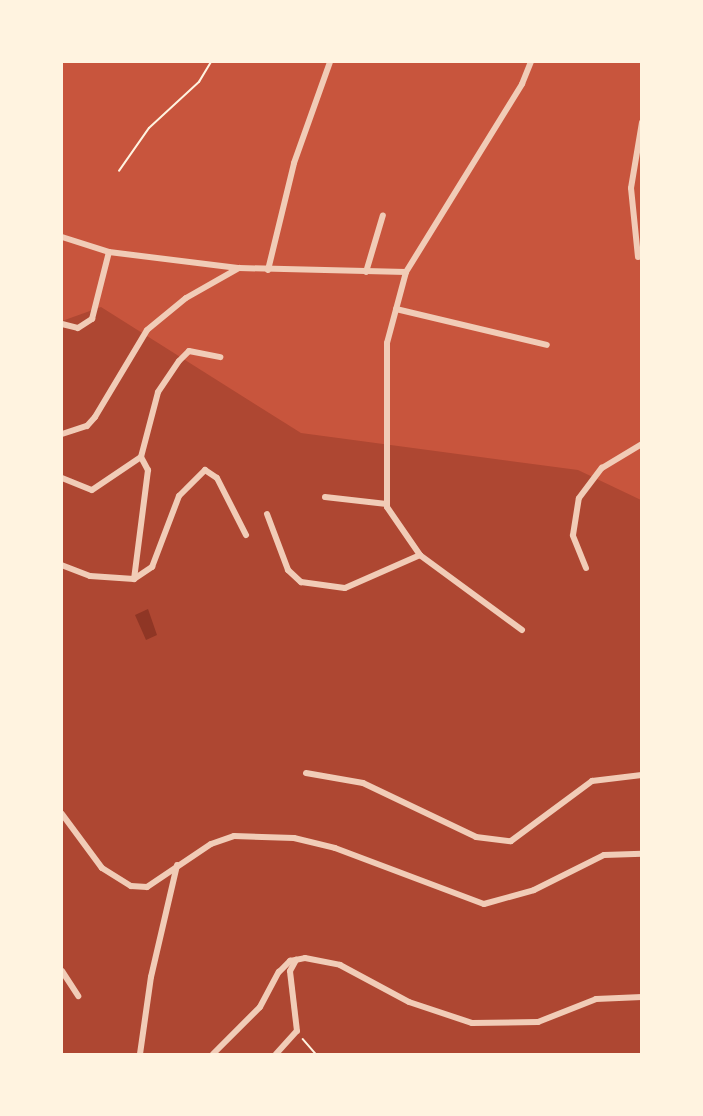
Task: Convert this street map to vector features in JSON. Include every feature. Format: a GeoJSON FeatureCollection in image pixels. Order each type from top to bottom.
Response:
{"type":"FeatureCollection","features":[{"type":"Feature","properties":{"kind":"street"},"geometry":{"type":"LineString","coordinates":[[267,270],[294,163],[330,62]]}},
{"type":"Feature","properties":{"kind":"street"},"geometry":{"type":"LineString","coordinates":[[522,630],[420,555],[387,504],[387,343],[406,272],[522,84],[531,62]]}},
{"type":"Feature","properties":{"kind":"street"},"geometry":{"type":"LineString","coordinates":[[638,257],[631,188],[633,149],[642,122]]}},
{"type":"Feature","properties":{"kind":"street"},"geometry":{"type":"LineString","coordinates":[[366,272],[383,215]]}},
{"type":"Feature","properties":{"kind":"street"},"geometry":{"type":"LineString","coordinates":[[62,237],[109,252],[239,268],[406,272]]}},
{"type":"Feature","properties":{"kind":"street"},"geometry":{"type":"LineString","coordinates":[[62,324],[78,327],[92,319],[109,252]]}},
{"type":"Feature","properties":{"kind":"street"},"geometry":{"type":"LineString","coordinates":[[62,434],[87,426],[95,417],[147,330],[186,298],[239,268]]}},
{"type":"Feature","properties":{"kind":"street"},"geometry":{"type":"LineString","coordinates":[[396,309],[547,345]]}},
{"type":"Feature","properties":{"kind":"street"},"geometry":{"type":"LineString","coordinates":[[134,579],[148,484],[141,457],[158,392],[178,361],[189,351],[220,357]]}},
{"type":"Feature","properties":{"kind":"street"},"geometry":{"type":"LineString","coordinates":[[586,568],[573,535],[579,498],[602,468],[642,444]]}},
{"type":"Feature","properties":{"kind":"street"},"geometry":{"type":"LineString","coordinates":[[62,478],[92,490],[141,457]]}},
{"type":"Feature","properties":{"kind":"street"},"geometry":{"type":"LineString","coordinates":[[62,565],[90,576],[134,579],[152,567],[179,496],[205,470],[217,478],[246,536]]}},
{"type":"Feature","properties":{"kind":"street"},"geometry":{"type":"LineString","coordinates":[[325,497],[387,504]]}},
{"type":"Feature","properties":{"kind":"street"},"geometry":{"type":"LineString","coordinates":[[267,514],[288,570],[301,582],[345,588],[420,555]]}},
{"type":"Feature","properties":{"kind":"street"},"geometry":{"type":"LineString","coordinates":[[306,773],[363,783],[476,837],[511,841],[592,781],[642,775]]}},
{"type":"Feature","properties":{"kind":"street"},"geometry":{"type":"LineString","coordinates":[[62,814],[116,880],[147,887],[177,864],[234,836],[294,838],[335,848],[484,904],[534,890],[604,855],[642,854]]}},
{"type":"Feature","properties":{"kind":"street"},"geometry":{"type":"LineString","coordinates":[[140,1054],[151,977],[177,864]]}},
{"type":"Feature","properties":{"kind":"street"},"geometry":{"type":"LineString","coordinates":[[213,1054],[260,1007],[279,972],[296,960],[340,964],[409,1002],[472,1023],[538,1022],[596,999],[642,997]]}},
{"type":"Feature","properties":{"kind":"street"},"geometry":{"type":"LineString","coordinates":[[276,1054],[297,1031],[290,971],[296,960]]}},
{"type":"Feature","properties":{"kind":"street"},"geometry":{"type":"LineString","coordinates":[[62,970],[78,996]]}},
{"type":"Feature","properties":{"kind":"path"},"geometry":{"type":"LineString","coordinates":[[119,171],[149,128],[199,82],[211,62]]}},
{"type":"Feature","properties":{"kind":"path"},"geometry":{"type":"LineString","coordinates":[[297,1031],[316,1054]]}},
{"type":"Feature","properties":{"kind":"path"},"geometry":{"type":"LineString","coordinates":[[333,1054],[358,1054]]}},
{"type":"Feature","properties":{"kind":"shaded area"},"geometry":{"type":"Polygon","coordinates":[[[101,307],[301,433],[578,470],[641,500],[641,1054],[62,1054],[62,321],[101,307]]]}},
{"type":"Feature","properties":{"kind":"shaded area"},"geometry":{"type":"Polygon","coordinates":[[[148,609],[157,635],[146,640],[135,615],[148,609]]]}}]}
